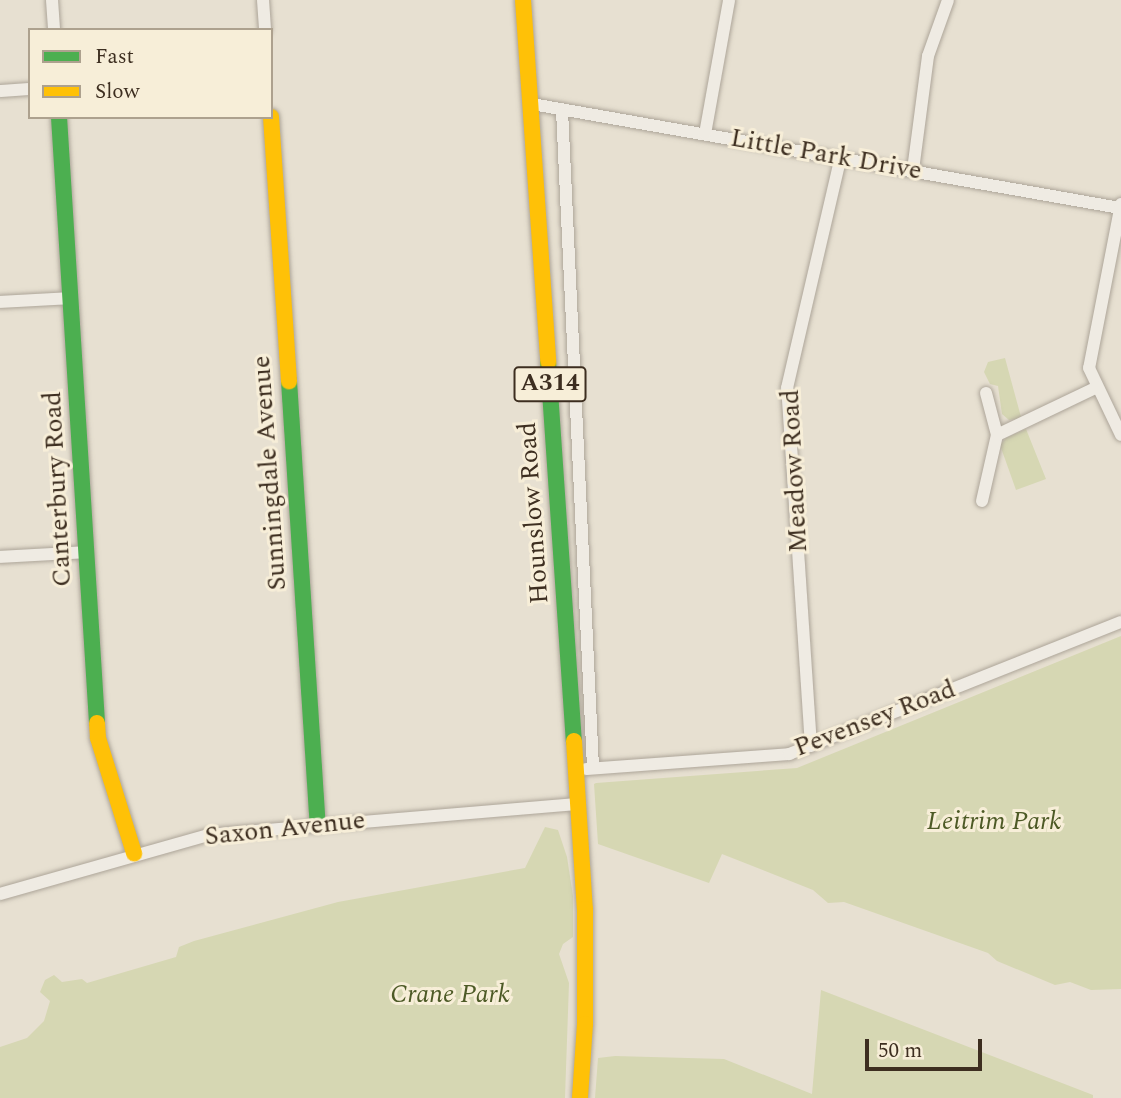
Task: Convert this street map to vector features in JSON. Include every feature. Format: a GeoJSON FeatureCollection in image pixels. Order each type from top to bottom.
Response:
{"type":"FeatureCollection","features":[{"type":"Feature","properties":{"kind":"street"},"geometry":{"type":"LineString","coordinates":[[52,0],[54,28]]}},
{"type":"Feature","properties":{"kind":"street"},"geometry":{"type":"LineString","coordinates":[[263,0],[265,28]]}},
{"type":"Feature","properties":{"kind":"street","name":"Hounslow Road"},"geometry":{"type":"LineString","coordinates":[[523,0],[585,909],[585,1024],[580,1098]]}},
{"type":"Feature","properties":{"kind":"street"},"geometry":{"type":"LineString","coordinates":[[705,134],[729,0]]}},
{"type":"Feature","properties":{"kind":"street"},"geometry":{"type":"LineString","coordinates":[[913,170],[928,56],[948,0]]}},
{"type":"Feature","properties":{"kind":"street"},"geometry":{"type":"LineString","coordinates":[[0,91],[28,89]]}},
{"type":"Feature","properties":{"kind":"street","name":"Little Park Drive"},"geometry":{"type":"LineString","coordinates":[[532,104],[840,160],[1121,206]]}},
{"type":"Feature","properties":{"kind":"street"},"geometry":{"type":"LineString","coordinates":[[562,110],[593,768]]}},
{"type":"Feature","properties":{"kind":"street","name":"Canterbury Road"},"geometry":{"type":"LineString","coordinates":[[59,119],[98,738],[134,853]]}},
{"type":"Feature","properties":{"kind":"street","name":"Sunningdale Avenue"},"geometry":{"type":"LineString","coordinates":[[271,119],[318,825]]}},
{"type":"Feature","properties":{"kind":"street","name":"Meadow Road"},"geometry":{"type":"LineString","coordinates":[[811,746],[788,388],[840,160]]}},
{"type":"Feature","properties":{"kind":"street"},"geometry":{"type":"LineString","coordinates":[[1121,206],[1089,368],[1121,435]]}},
{"type":"Feature","properties":{"kind":"street"},"geometry":{"type":"LineString","coordinates":[[0,302],[71,298]]}},
{"type":"Feature","properties":{"kind":"street"},"geometry":{"type":"LineString","coordinates":[[998,435],[1097,387]]}},
{"type":"Feature","properties":{"kind":"street"},"geometry":{"type":"LineString","coordinates":[[982,501],[998,435],[986,393]]}},
{"type":"Feature","properties":{"kind":"street"},"geometry":{"type":"LineString","coordinates":[[0,557],[87,552]]}},
{"type":"Feature","properties":{"kind":"street","name":"Pevensey Road"},"geometry":{"type":"LineString","coordinates":[[575,770],[789,754],[1121,622]]}},
{"type":"Feature","properties":{"kind":"street","name":"Saxon Avenue"},"geometry":{"type":"LineString","coordinates":[[0,894],[134,853],[208,835],[577,804]]}},
{"type":"Feature","properties":{"kind":"green space"},"geometry":{"type":"Polygon","coordinates":[[[1005,358],[1021,417],[1018,419],[1009,420],[1002,414],[998,386],[990,384],[984,372],[988,362],[1005,358]]]}},
{"type":"Feature","properties":{"kind":"green space"},"geometry":{"type":"Polygon","coordinates":[[[1026,429],[1046,479],[1016,490],[1000,445],[1006,438],[1026,429]]]}},
{"type":"Feature","properties":{"kind":"green space","name":"Leitrim Park"},"geometry":{"type":"Polygon","coordinates":[[[1121,636],[1121,989],[1091,990],[1070,982],[1055,985],[997,961],[988,953],[844,902],[828,903],[813,890],[722,854],[709,883],[598,844],[596,783],[797,768],[1121,636]]]}},
{"type":"Feature","properties":{"kind":"green space","name":"Crane Park"},"geometry":{"type":"Polygon","coordinates":[[[545,827],[558,830],[567,857],[573,896],[573,937],[563,944],[559,954],[569,983],[565,1098],[0,1098],[0,1047],[27,1038],[44,1021],[50,1001],[40,992],[45,980],[54,975],[62,982],[82,979],[87,983],[176,957],[179,947],[194,941],[338,902],[525,868],[545,827]]]}},
{"type":"Feature","properties":{"kind":"green space"},"geometry":{"type":"Polygon","coordinates":[[[821,990],[1093,1095],[1093,1098],[595,1098],[598,1058],[615,1056],[724,1059],[812,1094],[821,990]]]}},
{"type":"Feature","properties":{"kind":"traffic: fast"},"geometry":{"type":"LineString","coordinates":[[59,119],[97,723]]}},
{"type":"Feature","properties":{"kind":"traffic: fast"},"geometry":{"type":"LineString","coordinates":[[548,362],[574,741]]}},
{"type":"Feature","properties":{"kind":"traffic: fast"},"geometry":{"type":"LineString","coordinates":[[289,381],[318,825]]}},
{"type":"Feature","properties":{"kind":"traffic: slow"},"geometry":{"type":"LineString","coordinates":[[523,0],[548,362]]}},
{"type":"Feature","properties":{"kind":"traffic: slow"},"geometry":{"type":"LineString","coordinates":[[271,119],[289,381]]}},
{"type":"Feature","properties":{"kind":"traffic: slow"},"geometry":{"type":"LineString","coordinates":[[97,723],[98,738],[134,853]]}},
{"type":"Feature","properties":{"kind":"traffic: slow"},"geometry":{"type":"LineString","coordinates":[[574,741],[585,909],[585,1024],[580,1098]]}}]}
